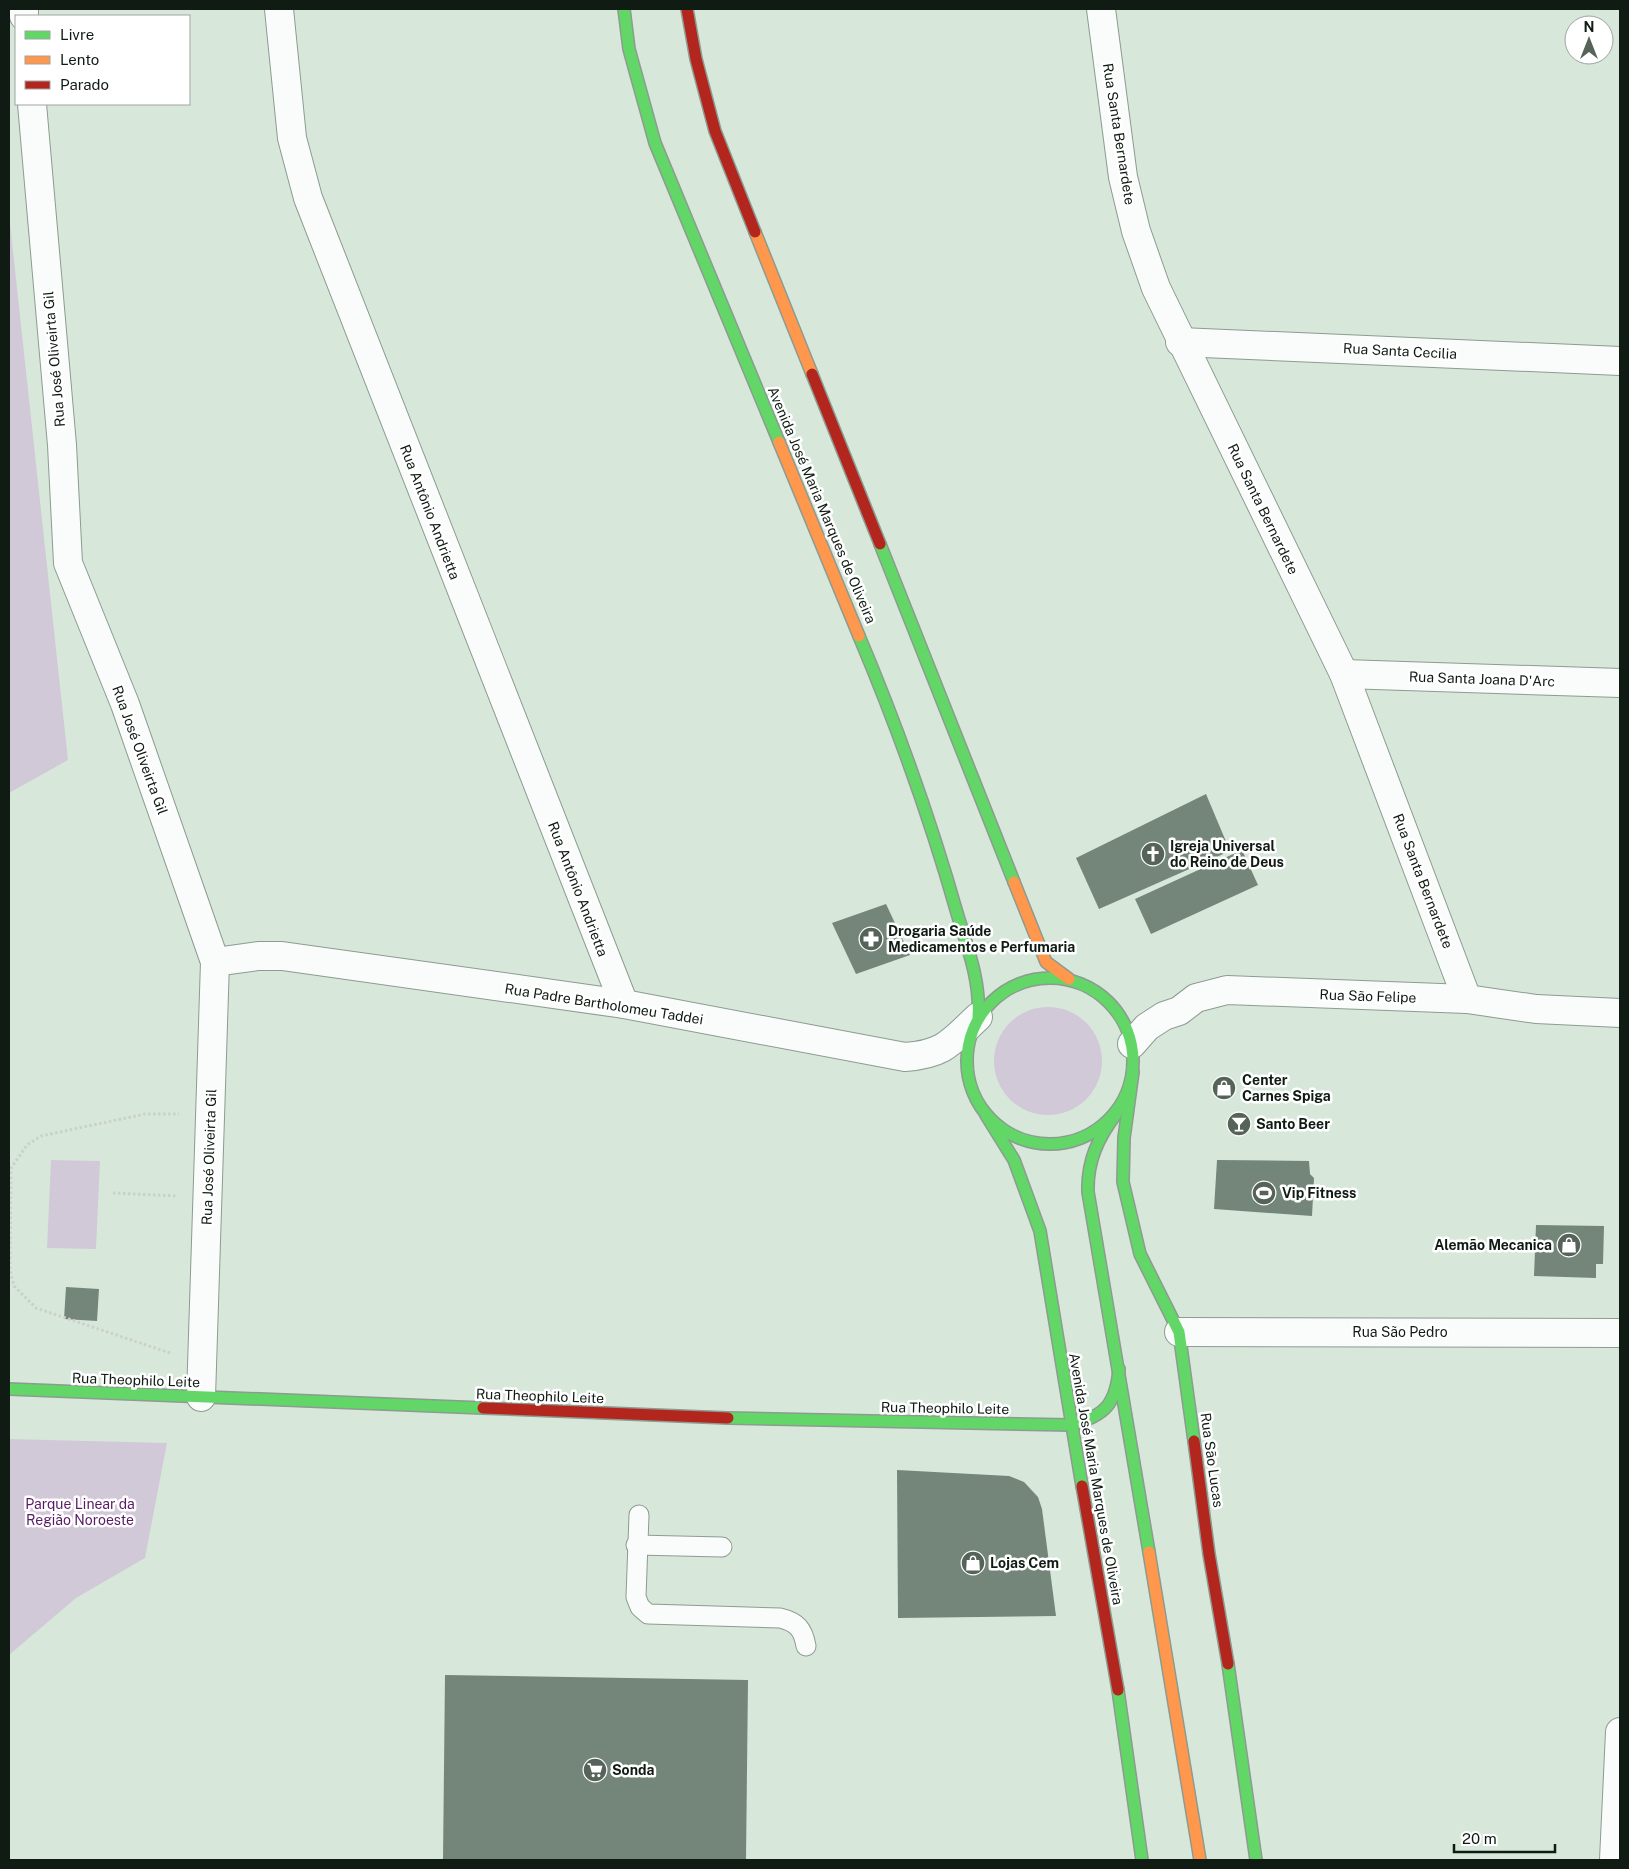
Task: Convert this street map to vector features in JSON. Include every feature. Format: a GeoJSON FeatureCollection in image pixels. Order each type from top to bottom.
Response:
{"type":"FeatureCollection","features":[{"type":"Feature","properties":{"kind":"main road","name":"Avenida José Maria Marques de Oliveira"},"geometry":{"type":"LineString","coordinates":[[624,9],[629,49],[655,143],[880,684],[933,828],[973,971],[979,1004],[978,1017]]}},
{"type":"Feature","properties":{"kind":"main road"},"geometry":{"type":"LineString","coordinates":[[687,9],[696,59],[719,140],[1046,962],[1068,979],[1093,989],[1113,1006],[1127,1028],[1132,1044],[1133,1072],[1126,1094],[1116,1114],[1099,1137],[1092,1152],[1087,1179],[1200,1860]]}},
{"type":"Feature","properties":{"kind":"main road"},"geometry":{"type":"LineString","coordinates":[[1068,979],[1045,979],[1017,984],[995,998],[978,1017],[967,1040],[965,1068],[972,1092],[986,1115],[1006,1132],[1021,1140],[1056,1144],[1078,1140],[1098,1129],[1116,1114]]}},
{"type":"Feature","properties":{"kind":"main road","name":"Rua São Lucas"},"geometry":{"type":"LineString","coordinates":[[1133,1072],[1124,1138],[1123,1182],[1140,1254],[1179,1332],[1209,1554],[1240,1731],[1256,1860]]}},
{"type":"Feature","properties":{"kind":"main road","name":"Avenida José Maria Marques de Oliveira"},"geometry":{"type":"LineString","coordinates":[[986,1115],[1014,1160],[1040,1231],[1071,1425],[1115,1669],[1142,1860]]}},
{"type":"Feature","properties":{"kind":"main road"},"geometry":{"type":"LineString","coordinates":[[1071,1425],[1101,1413],[1112,1402],[1116,1395],[1119,1369]]}},
{"type":"Feature","properties":{"kind":"main road","name":"Rua Theophilo Leite"},"geometry":{"type":"LineString","coordinates":[[9,1389],[766,1420],[1071,1425]]}},
{"type":"Feature","properties":{"kind":"street","name":"Rua Antônio Andrietta"},"geometry":{"type":"LineString","coordinates":[[279,9],[292,138],[308,198],[624,1004]]}},
{"type":"Feature","properties":{"kind":"street","name":"Rua Santa Bernardete"},"geometry":{"type":"LineString","coordinates":[[1101,9],[1123,177],[1136,231],[1156,288],[1180,342],[1344,674],[1467,1000]]}},
{"type":"Feature","properties":{"kind":"street","name":"Rua José Oliveirta Gil"},"geometry":{"type":"LineString","coordinates":[[32,105],[62,445],[68,564],[125,704],[215,962],[201,1397]]}},
{"type":"Feature","properties":{"kind":"street","name":"Rua Santa Cecilia"},"geometry":{"type":"LineString","coordinates":[[1180,342],[1620,361]]}},
{"type":"Feature","properties":{"kind":"street","name":"Rua Santa Joana D'Arc"},"geometry":{"type":"LineString","coordinates":[[1344,674],[1620,683]]}},
{"type":"Feature","properties":{"kind":"street","name":"Rua Padre Bartholomeu Taddei"},"geometry":{"type":"LineString","coordinates":[[215,962],[253,956],[282,956],[624,1004],[905,1057],[928,1055],[948,1046],[978,1017]]}},
{"type":"Feature","properties":{"kind":"street","name":"Rua São Felipe"},"geometry":{"type":"LineString","coordinates":[[1132,1044],[1147,1028],[1164,1016],[1179,1011],[1196,998],[1227,990],[1467,1000],[1536,1009],[1620,1013]]}},
{"type":"Feature","properties":{"kind":"street","name":"Rua São Pedro"},"geometry":{"type":"LineString","coordinates":[[1179,1332],[1620,1333]]}},
{"type":"Feature","properties":{"kind":"street"},"geometry":{"type":"LineString","coordinates":[[1614,1860],[1620,1732]]}},
{"type":"Feature","properties":{"kind":"lane"},"geometry":{"type":"LineString","coordinates":[[638,1515],[636,1597],[640,1607],[648,1614],[780,1618],[794,1621],[803,1632],[806,1646]]}},
{"type":"Feature","properties":{"kind":"lane"},"geometry":{"type":"LineString","coordinates":[[636,1545],[722,1548]]}},
{"type":"Feature","properties":{"kind":"path"},"geometry":{"type":"LineString","coordinates":[[202,1363],[36,1308],[14,1286],[10,1270],[11,1168],[27,1145],[41,1136],[145,1114],[210,1114]]}},
{"type":"Feature","properties":{"kind":"path"},"geometry":{"type":"LineString","coordinates":[[113,1193],[208,1198]]}},
{"type":"Feature","properties":{"kind":"green space"},"geometry":{"type":"Polygon","coordinates":[[[9,214],[68,760],[9,793],[9,214]]]}},
{"type":"Feature","properties":{"kind":"green space"},"geometry":{"type":"Polygon","coordinates":[[[1048,1007],[1069,1011],[1086,1023],[1098,1040],[1102,1061],[1098,1082],[1086,1099],[1069,1111],[1048,1115],[1027,1111],[1010,1099],[998,1082],[994,1061],[998,1040],[1010,1023],[1027,1011],[1048,1007]]]}},
{"type":"Feature","properties":{"kind":"green space"},"geometry":{"type":"Polygon","coordinates":[[[51,1160],[100,1161],[96,1249],[47,1248],[51,1160]]]}},
{"type":"Feature","properties":{"kind":"green space","name":"Parque Linear da Região Noroeste"},"geometry":{"type":"Polygon","coordinates":[[[9,1439],[167,1443],[145,1558],[76,1598],[9,1655],[9,1439]]]}},
{"type":"Feature","properties":{"kind":"building","name":"Igreja Universal do Reino de Deus"},"geometry":{"type":"Polygon","coordinates":[[[1206,794],[1230,851],[1099,909],[1076,858],[1206,794]]]}},
{"type":"Feature","properties":{"kind":"building"},"geometry":{"type":"Polygon","coordinates":[[[1242,850],[1258,885],[1151,934],[1135,899],[1242,850]]]}},
{"type":"Feature","properties":{"kind":"building","name":"Drogaria Saúde Medicamentos e Perfumaria"},"geometry":{"type":"Polygon","coordinates":[[[886,904],[910,955],[856,974],[832,923],[886,904]]]}},
{"type":"Feature","properties":{"kind":"building","name":"Vip Fitness"},"geometry":{"type":"Polygon","coordinates":[[[1217,1160],[1309,1161],[1310,1174],[1314,1178],[1312,1216],[1214,1209],[1217,1160]]]}},
{"type":"Feature","properties":{"kind":"building","name":"Alemão Mecanica"},"geometry":{"type":"Polygon","coordinates":[[[1536,1225],[1604,1226],[1603,1264],[1596,1264],[1596,1278],[1534,1276],[1536,1225]]]}},
{"type":"Feature","properties":{"kind":"building"},"geometry":{"type":"Polygon","coordinates":[[[66,1287],[99,1289],[97,1321],[64,1319],[66,1287]]]}},
{"type":"Feature","properties":{"kind":"building","name":"Lojas Cem"},"geometry":{"type":"Polygon","coordinates":[[[897,1470],[1009,1476],[1024,1482],[1038,1497],[1042,1509],[1056,1616],[898,1618],[897,1470]]]}},
{"type":"Feature","properties":{"kind":"building","name":"Sonda"},"geometry":{"type":"Polygon","coordinates":[[[445,1675],[748,1680],[746,1860],[443,1860],[445,1675]]]}},
{"type":"Feature","properties":{"kind":"traffic: fast"},"geometry":{"type":"LineString","coordinates":[[624,9],[629,49],[655,143],[779,442]]}},
{"type":"Feature","properties":{"kind":"traffic: fast"},"geometry":{"type":"LineString","coordinates":[[880,544],[1014,882]]}},
{"type":"Feature","properties":{"kind":"traffic: fast"},"geometry":{"type":"LineString","coordinates":[[859,636],[900,738],[936,842],[969,951],[977,991],[978,1017]]}},
{"type":"Feature","properties":{"kind":"traffic: fast"},"geometry":{"type":"LineString","coordinates":[[1058,978],[1082,984],[1109,1002],[1127,1029],[1132,1045],[1133,1061],[1132,1077],[1127,1093],[1109,1120],[1096,1130],[1074,1141],[1042,1144],[1018,1138],[997,1125],[986,1114],[970,1085],[967,1053],[973,1029],[986,1008],[997,997],[1026,981],[1058,978]]}},
{"type":"Feature","properties":{"kind":"traffic: fast"},"geometry":{"type":"LineString","coordinates":[[1133,1072],[1124,1138],[1123,1182],[1140,1254],[1179,1332],[1194,1441]]}},
{"type":"Feature","properties":{"kind":"traffic: fast"},"geometry":{"type":"LineString","coordinates":[[1116,1114],[1095,1150],[1089,1170],[1088,1192],[1149,1552]]}},
{"type":"Feature","properties":{"kind":"traffic: fast"},"geometry":{"type":"LineString","coordinates":[[986,1115],[1014,1160],[1040,1231],[1082,1486]]}},
{"type":"Feature","properties":{"kind":"traffic: fast"},"geometry":{"type":"LineString","coordinates":[[728,1418],[1071,1425],[1092,1417],[1107,1407],[1115,1391],[1119,1369]]}},
{"type":"Feature","properties":{"kind":"traffic: fast"},"geometry":{"type":"LineString","coordinates":[[9,1389],[483,1408]]}},
{"type":"Feature","properties":{"kind":"traffic: fast"},"geometry":{"type":"LineString","coordinates":[[1228,1664],[1256,1860]]}},
{"type":"Feature","properties":{"kind":"traffic: fast"},"geometry":{"type":"LineString","coordinates":[[1118,1690],[1142,1860]]}},
{"type":"Feature","properties":{"kind":"traffic: slow"},"geometry":{"type":"LineString","coordinates":[[755,232],[812,374]]}},
{"type":"Feature","properties":{"kind":"traffic: slow"},"geometry":{"type":"LineString","coordinates":[[779,442],[859,636]]}},
{"type":"Feature","properties":{"kind":"traffic: slow"},"geometry":{"type":"LineString","coordinates":[[1014,882],[1046,962],[1069,979]]}},
{"type":"Feature","properties":{"kind":"traffic: slow"},"geometry":{"type":"LineString","coordinates":[[1149,1552],[1200,1860]]}},
{"type":"Feature","properties":{"kind":"traffic: jam"},"geometry":{"type":"LineString","coordinates":[[687,9],[696,59],[715,131],[755,232]]}},
{"type":"Feature","properties":{"kind":"traffic: jam"},"geometry":{"type":"LineString","coordinates":[[812,374],[880,544]]}},
{"type":"Feature","properties":{"kind":"traffic: jam"},"geometry":{"type":"LineString","coordinates":[[483,1408],[728,1418]]}},
{"type":"Feature","properties":{"kind":"traffic: jam"},"geometry":{"type":"LineString","coordinates":[[1194,1441],[1209,1554],[1228,1664]]}},
{"type":"Feature","properties":{"kind":"traffic: jam"},"geometry":{"type":"LineString","coordinates":[[1082,1486],[1118,1690]]}},
{"type":"Feature","properties":{"kind":"place","name":"Igreja Universal do Reino de Deus"},"geometry":{"type":"Point","coordinates":[1153,854]}},
{"type":"Feature","properties":{"kind":"place","name":"Drogaria Saúde Medicamentos e Perfumaria"},"geometry":{"type":"Point","coordinates":[871,939]}},
{"type":"Feature","properties":{"kind":"place","name":"Center Carnes Spiga"},"geometry":{"type":"Point","coordinates":[1224,1088]}},
{"type":"Feature","properties":{"kind":"place","name":"Santo Beer"},"geometry":{"type":"Point","coordinates":[1239,1124]}},
{"type":"Feature","properties":{"kind":"place","name":"Vip Fitness"},"geometry":{"type":"Point","coordinates":[1264,1193]}},
{"type":"Feature","properties":{"kind":"place","name":"Alemão Mecanica"},"geometry":{"type":"Point","coordinates":[1569,1245]}},
{"type":"Feature","properties":{"kind":"place","name":"Lojas Cem"},"geometry":{"type":"Point","coordinates":[973,1563]}},
{"type":"Feature","properties":{"kind":"place","name":"Sonda"},"geometry":{"type":"Point","coordinates":[595,1770]}}]}
